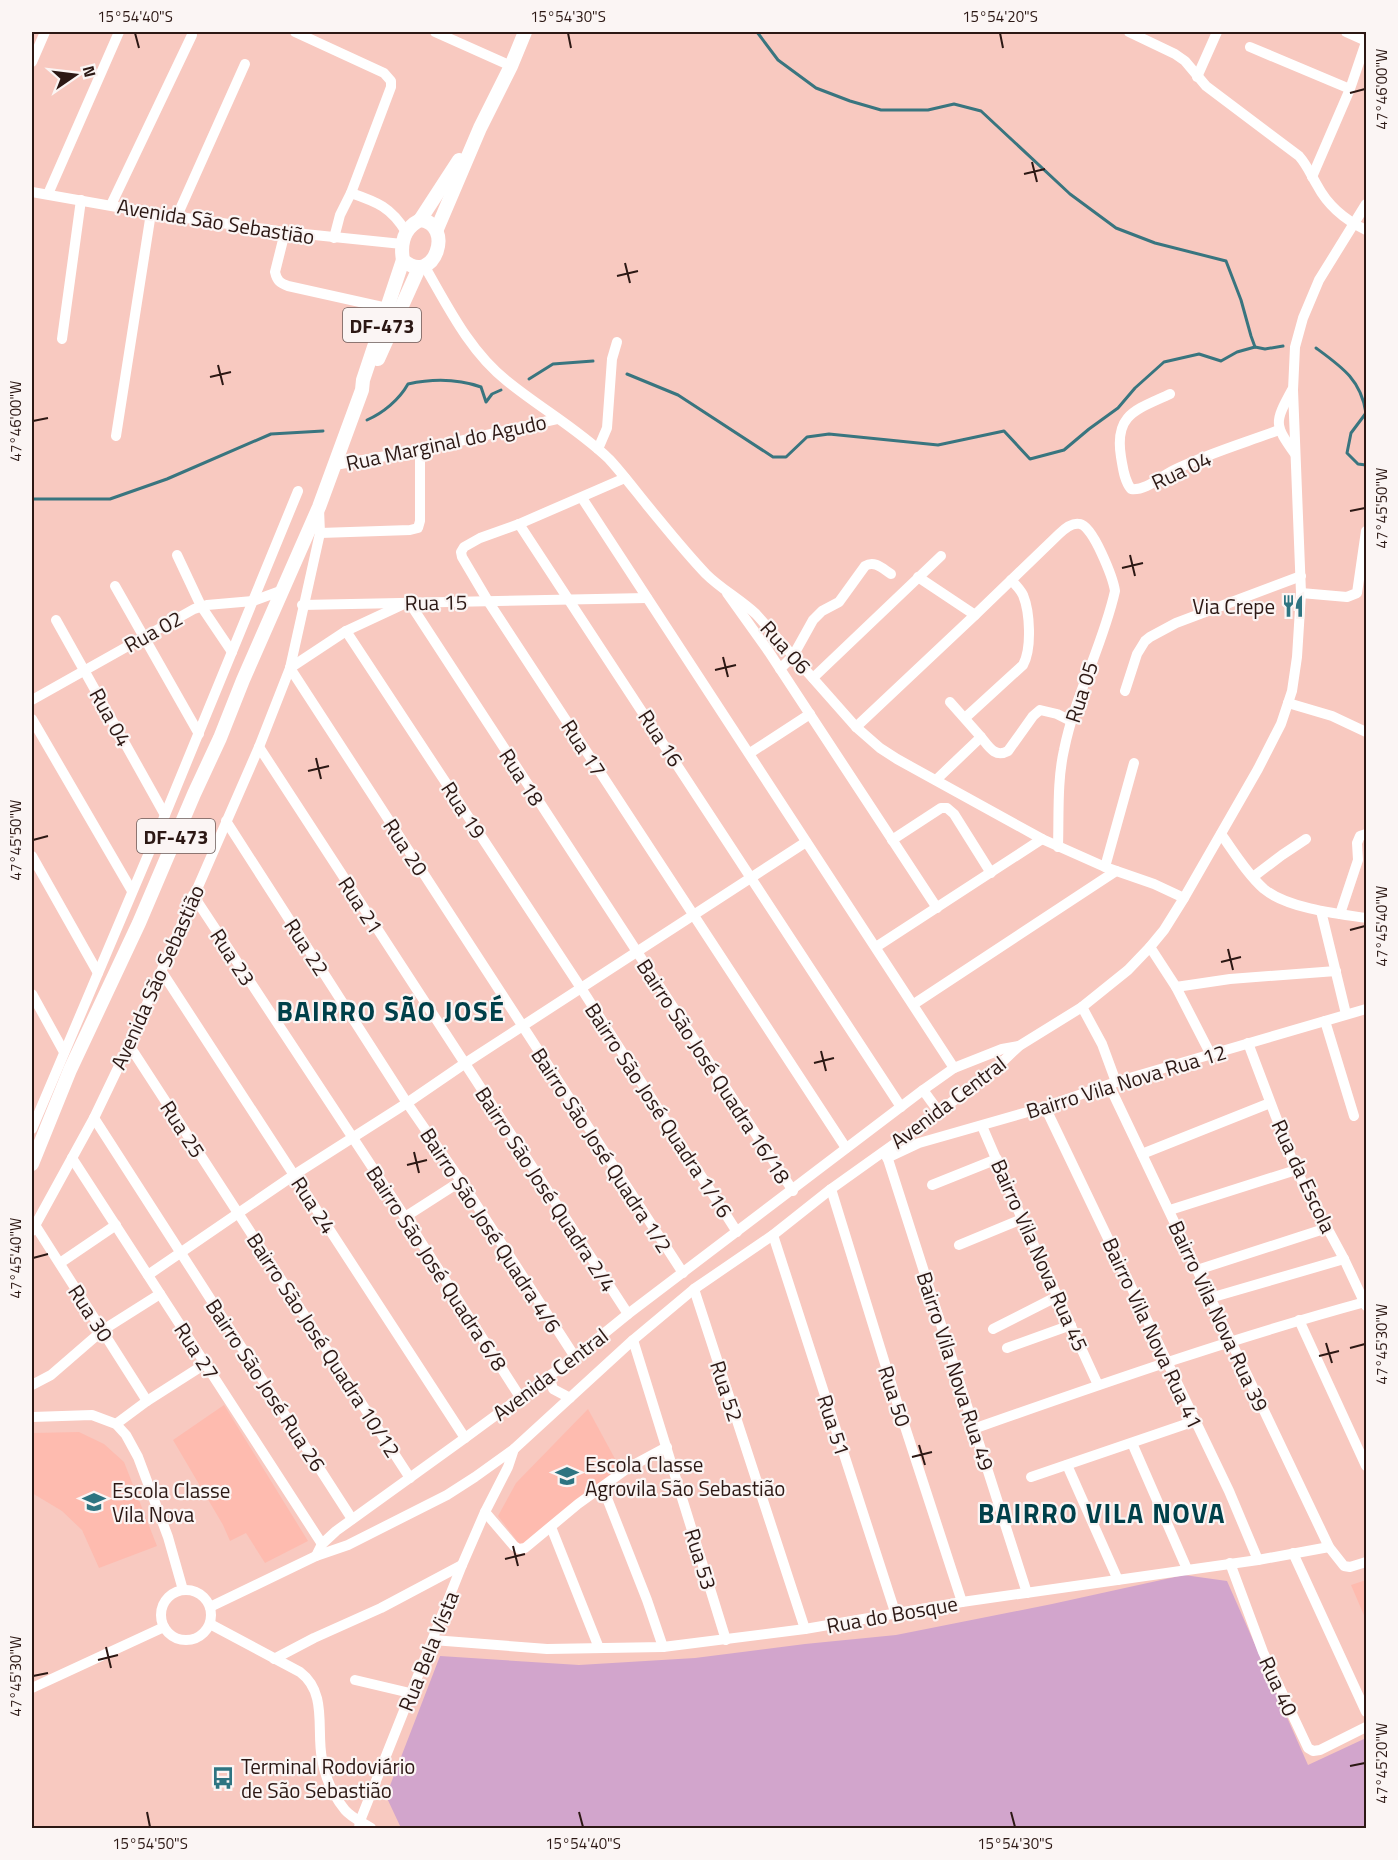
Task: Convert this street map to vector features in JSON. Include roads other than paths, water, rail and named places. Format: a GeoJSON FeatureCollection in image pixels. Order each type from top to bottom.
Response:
{"type":"FeatureCollection","features":[{"type":"Feature","properties":{"kind":"main road","name":"Avenida São Sebastião"},"geometry":{"type":"LineString","coordinates":[[362,390],[367,384],[422,267],[431,262],[438,247],[437,229],[480,128],[525,32]]}},
{"type":"Feature","properties":{"kind":"main road","name":"Avenida São Sebastião"},"geometry":{"type":"LineString","coordinates":[[32,1164],[70,1070],[140,923],[319,507],[362,390],[363,380],[403,260],[404,238],[413,224],[420,220],[480,128]]}},
{"type":"Feature","properties":{"kind":"main road"},"geometry":{"type":"LineString","coordinates":[[420,220],[427,220],[437,229]]}},
{"type":"Feature","properties":{"kind":"main road"},"geometry":{"type":"LineString","coordinates":[[403,260],[408,264],[422,267]]}},
{"type":"Feature","properties":{"kind":"street"},"geometry":{"type":"LineString","coordinates":[[32,62],[45,32]]}},
{"type":"Feature","properties":{"kind":"street"},"geometry":{"type":"LineString","coordinates":[[48,194],[119,32]]}},
{"type":"Feature","properties":{"kind":"street"},"geometry":{"type":"LineString","coordinates":[[295,32],[389,76],[391,87],[340,216],[334,238]]}},
{"type":"Feature","properties":{"kind":"street"},"geometry":{"type":"LineString","coordinates":[[435,32],[511,66]]}},
{"type":"Feature","properties":{"kind":"street"},"geometry":{"type":"LineString","coordinates":[[1129,32],[1185,61],[1197,77],[1217,95],[1299,156],[1333,208],[1342,217],[1366,230]]}},
{"type":"Feature","properties":{"kind":"street"},"geometry":{"type":"LineString","coordinates":[[1197,77],[1217,32]]}},
{"type":"Feature","properties":{"kind":"street"},"geometry":{"type":"LineString","coordinates":[[1312,177],[1350,89],[1366,41],[1346,32]]}},
{"type":"Feature","properties":{"kind":"street"},"geometry":{"type":"LineString","coordinates":[[111,205],[192,35]]}},
{"type":"Feature","properties":{"kind":"street"},"geometry":{"type":"LineString","coordinates":[[1250,47],[1350,89]]}},
{"type":"Feature","properties":{"kind":"street"},"geometry":{"type":"LineString","coordinates":[[177,216],[245,64]]}},
{"type":"Feature","properties":{"kind":"street","name":"Avenida São Sebastião"},"geometry":{"type":"LineString","coordinates":[[32,192],[151,213],[285,232],[334,238],[404,238]]}},
{"type":"Feature","properties":{"kind":"street"},"geometry":{"type":"LineString","coordinates":[[351,193],[378,202],[385,207],[399,220],[404,238]]}},
{"type":"Feature","properties":{"kind":"street"},"geometry":{"type":"LineString","coordinates":[[62,339],[81,200]]}},
{"type":"Feature","properties":{"kind":"street"},"geometry":{"type":"LineString","coordinates":[[1019,1046],[1082,1007],[1128,970],[1164,930],[1258,769],[1281,724],[1292,691],[1297,657],[1301,593],[1293,390],[1295,347],[1303,318],[1319,280],[1366,204]]}},
{"type":"Feature","properties":{"kind":"street"},"geometry":{"type":"LineString","coordinates":[[116,436],[151,213]]}},
{"type":"Feature","properties":{"kind":"street"},"geometry":{"type":"LineString","coordinates":[[285,232],[275,272],[279,282],[387,308]]}},
{"type":"Feature","properties":{"kind":"street","name":"Rua 06"},"geometry":{"type":"LineString","coordinates":[[422,267],[456,321],[506,381],[598,449],[708,576],[741,600],[856,727],[880,748],[1042,840],[1184,898]]}},
{"type":"Feature","properties":{"kind":"street"},"geometry":{"type":"LineString","coordinates":[[598,449],[607,428],[612,359],[617,342]]}},
{"type":"Feature","properties":{"kind":"street"},"geometry":{"type":"LineString","coordinates":[[1293,390],[1280,417],[1279,430],[1295,454]]}},
{"type":"Feature","properties":{"kind":"street","name":"Rua 04"},"geometry":{"type":"LineString","coordinates":[[1170,394],[1135,411],[1124,421],[1119,446],[1126,481],[1131,489],[1143,487],[1197,460],[1279,430]]}},
{"type":"Feature","properties":{"kind":"street","name":"Rua Marginal do Agudo"},"geometry":{"type":"LineString","coordinates":[[335,465],[420,450],[557,419]]}},
{"type":"Feature","properties":{"kind":"street"},"geometry":{"type":"LineString","coordinates":[[320,533],[418,528],[420,521],[420,450]]}},
{"type":"Feature","properties":{"kind":"street"},"geometry":{"type":"LineString","coordinates":[[519,524],[625,478]]}},
{"type":"Feature","properties":{"kind":"street"},"geometry":{"type":"LineString","coordinates":[[32,1130],[199,734],[298,491]]}},
{"type":"Feature","properties":{"kind":"street"},"geometry":{"type":"LineString","coordinates":[[582,498],[954,1068]]}},
{"type":"Feature","properties":{"kind":"street","name":"Avenida São Sebastião"},"geometry":{"type":"LineString","coordinates":[[33,1228],[94,1118],[129,1045],[290,668],[302,605],[320,533],[319,507]]}},
{"type":"Feature","properties":{"kind":"street","name":"Rua 17"},"geometry":{"type":"LineString","coordinates":[[519,524],[480,538],[464,547],[461,552],[462,556],[488,601],[846,1148]]}},
{"type":"Feature","properties":{"kind":"street","name":"Rua 16"},"geometry":{"type":"LineString","coordinates":[[519,524],[901,1107]]}},
{"type":"Feature","properties":{"kind":"street","name":"Rua 05"},"geometry":{"type":"LineString","coordinates":[[1011,580],[1059,534],[1074,524],[1084,526],[1112,578],[1114,591],[1063,751],[1058,847]]}},
{"type":"Feature","properties":{"kind":"street"},"geometry":{"type":"LineString","coordinates":[[1301,593],[1347,597],[1357,593],[1366,531]]}},
{"type":"Feature","properties":{"kind":"street"},"geometry":{"type":"LineString","coordinates":[[177,555],[201,606],[232,652]]}},
{"type":"Feature","properties":{"kind":"street"},"geometry":{"type":"LineString","coordinates":[[813,678],[941,556]]}},
{"type":"Feature","properties":{"kind":"street"},"geometry":{"type":"LineString","coordinates":[[780,669],[793,656],[813,620],[822,611],[838,602],[865,566],[870,563],[876,564],[891,574]]}},
{"type":"Feature","properties":{"kind":"street"},"geometry":{"type":"LineString","coordinates":[[1125,691],[1141,647],[1145,641],[1158,632],[1176,623],[1301,576]]}},
{"type":"Feature","properties":{"kind":"street"},"geometry":{"type":"LineString","coordinates":[[918,577],[975,615]]}},
{"type":"Feature","properties":{"kind":"street"},"geometry":{"type":"LineString","coordinates":[[856,727],[1011,580],[1022,593],[1025,603],[1029,647],[1027,657],[1023,665],[965,718]]}},
{"type":"Feature","properties":{"kind":"street"},"geometry":{"type":"LineString","coordinates":[[115,586],[199,734]]}},
{"type":"Feature","properties":{"kind":"street","name":"Rua 02"},"geometry":{"type":"LineString","coordinates":[[32,700],[143,636],[201,606],[253,601],[283,590]]}},
{"type":"Feature","properties":{"kind":"street"},"geometry":{"type":"LineString","coordinates":[[725,590],[780,669],[937,908]]}},
{"type":"Feature","properties":{"kind":"street","name":"Rua 15"},"geometry":{"type":"LineString","coordinates":[[302,605],[647,598]]}},
{"type":"Feature","properties":{"kind":"street"},"geometry":{"type":"LineString","coordinates":[[290,668],[346,632],[408,602]]}},
{"type":"Feature","properties":{"kind":"street","name":"Rua 18"},"geometry":{"type":"LineString","coordinates":[[408,602],[636,952]]}},
{"type":"Feature","properties":{"kind":"street","name":"Rua 04"},"geometry":{"type":"LineString","coordinates":[[56,620],[165,815]]}},
{"type":"Feature","properties":{"kind":"street","name":"Rua 19"},"geometry":{"type":"LineString","coordinates":[[346,632],[581,988]]}},
{"type":"Feature","properties":{"kind":"street","name":"Rua 20"},"geometry":{"type":"LineString","coordinates":[[290,668],[522,1026]]}},
{"type":"Feature","properties":{"kind":"street"},"geometry":{"type":"LineString","coordinates":[[950,702],[993,751],[1003,754],[1012,748],[1033,716],[1040,710],[1058,714],[1071,721]]}},
{"type":"Feature","properties":{"kind":"street"},"geometry":{"type":"LineString","coordinates":[[1288,704],[1332,716],[1366,732]]}},
{"type":"Feature","properties":{"kind":"street"},"geometry":{"type":"LineString","coordinates":[[750,753],[810,714]]}},
{"type":"Feature","properties":{"kind":"street"},"geometry":{"type":"LineString","coordinates":[[32,719],[132,891]]}},
{"type":"Feature","properties":{"kind":"street"},"geometry":{"type":"LineString","coordinates":[[936,780],[981,737]]}},
{"type":"Feature","properties":{"kind":"street","name":"Rua 21"},"geometry":{"type":"LineString","coordinates":[[258,747],[464,1064]]}},
{"type":"Feature","properties":{"kind":"street"},"geometry":{"type":"LineString","coordinates":[[914,1004],[1111,869],[1134,763]]}},
{"type":"Feature","properties":{"kind":"street"},"geometry":{"type":"LineString","coordinates":[[892,840],[941,808],[947,808],[954,814],[991,873]]}},
{"type":"Feature","properties":{"kind":"street","name":"Rua 22"},"geometry":{"type":"LineString","coordinates":[[226,821],[407,1103]]}},
{"type":"Feature","properties":{"kind":"street"},"geometry":{"type":"LineString","coordinates":[[1221,834],[1253,877],[1272,894],[1321,911],[1366,918]]}},
{"type":"Feature","properties":{"kind":"street"},"geometry":{"type":"LineString","coordinates":[[1340,914],[1358,860],[1357,843],[1359,837],[1366,834]]}},
{"type":"Feature","properties":{"kind":"street"},"geometry":{"type":"LineString","coordinates":[[1253,877],[1306,839]]}},
{"type":"Feature","properties":{"kind":"street"},"geometry":{"type":"LineString","coordinates":[[876,947],[1042,840]]}},
{"type":"Feature","properties":{"kind":"street"},"geometry":{"type":"LineString","coordinates":[[148,1275],[294,1175],[806,842]]}},
{"type":"Feature","properties":{"kind":"street"},"geometry":{"type":"LineString","coordinates":[[32,856],[98,973]]}},
{"type":"Feature","properties":{"kind":"street","name":"Rua 23"},"geometry":{"type":"LineString","coordinates":[[193,896],[352,1139]]}},
{"type":"Feature","properties":{"kind":"street"},"geometry":{"type":"LineString","coordinates":[[1321,911],[1346,1014]]}},
{"type":"Feature","properties":{"kind":"street"},"geometry":{"type":"LineString","coordinates":[[1150,947],[1176,987],[1211,1055]]}},
{"type":"Feature","properties":{"kind":"street","name":"Bairro São José Quadra 16/18"},"geometry":{"type":"LineString","coordinates":[[636,952],[793,1191]]}},
{"type":"Feature","properties":{"kind":"street"},"geometry":{"type":"LineString","coordinates":[[1176,987],[1230,979],[1336,971]]}},
{"type":"Feature","properties":{"kind":"street","name":"Rua 24"},"geometry":{"type":"LineString","coordinates":[[162,972],[465,1438]]}},
{"type":"Feature","properties":{"kind":"street","name":"Bairro São José Quadra 1/16"},"geometry":{"type":"LineString","coordinates":[[581,988],[737,1232]]}},
{"type":"Feature","properties":{"kind":"street"},"geometry":{"type":"LineString","coordinates":[[32,994],[64,1052]]}},
{"type":"Feature","properties":{"kind":"street","name":"Bairro Vila Nova Rua 39"},"geometry":{"type":"LineString","coordinates":[[1082,1007],[1102,1044],[1113,1083],[1142,1154],[1329,1547]]}},
{"type":"Feature","properties":{"kind":"street","name":"Bairro Vila Nova Rua 12"},"geometry":{"type":"LineString","coordinates":[[886,1154],[1045,1107],[1113,1083],[1366,1009]]}},
{"type":"Feature","properties":{"kind":"street"},"geometry":{"type":"LineString","coordinates":[[1325,1021],[1354,1116]]}},
{"type":"Feature","properties":{"kind":"street","name":"Bairro São José Quadra 1/2"},"geometry":{"type":"LineString","coordinates":[[522,1026],[682,1273]]}},
{"type":"Feature","properties":{"kind":"street","name":"Rua da Escola"},"geometry":{"type":"LineString","coordinates":[[1248,1043],[1296,1170],[1366,1304]]}},
{"type":"Feature","properties":{"kind":"street","name":"Rua 25"},"geometry":{"type":"LineString","coordinates":[[129,1045],[237,1213]]}},
{"type":"Feature","properties":{"kind":"street","name":"Avenida Central"},"geometry":{"type":"LineString","coordinates":[[316,1556],[322,1544],[352,1519],[551,1375],[628,1314],[954,1068],[1002,1049],[1019,1046]]}},
{"type":"Feature","properties":{"kind":"street","name":"Avenida Central"},"geometry":{"type":"LineString","coordinates":[[210,1607],[316,1556],[348,1545],[430,1504],[503,1458],[633,1340],[694,1289],[773,1235],[831,1189],[886,1154],[1005,1060],[1019,1046]]}},
{"type":"Feature","properties":{"kind":"street","name":"Bairro São José Quadra 2/4"},"geometry":{"type":"LineString","coordinates":[[464,1064],[628,1314]]}},
{"type":"Feature","properties":{"kind":"street"},"geometry":{"type":"LineString","coordinates":[[924,1090],[939,1112]]}},
{"type":"Feature","properties":{"kind":"street","name":"Bairro São José Quadra 4/6"},"geometry":{"type":"LineString","coordinates":[[407,1103],[461,1181],[575,1357]]}},
{"type":"Feature","properties":{"kind":"street"},"geometry":{"type":"LineString","coordinates":[[1142,1154],[1270,1103]]}},
{"type":"Feature","properties":{"kind":"street","name":"Bairro Vila Nova Rua 41"},"geometry":{"type":"LineString","coordinates":[[1045,1107],[1229,1491],[1258,1560]]}},
{"type":"Feature","properties":{"kind":"street","name":"Bairro São José Rua 26"},"geometry":{"type":"LineString","coordinates":[[94,1118],[352,1519]]}},
{"type":"Feature","properties":{"kind":"street","name":"Bairro Vila Nova Rua 45"},"geometry":{"type":"LineString","coordinates":[[982,1126],[1022,1220],[1098,1385]]}},
{"type":"Feature","properties":{"kind":"street","name":"Bairro São José Quadra 6/8"},"geometry":{"type":"LineString","coordinates":[[352,1139],[405,1217],[520,1397]]}},
{"type":"Feature","properties":{"kind":"street","name":"Bairro Vila Nova Rua 49"},"geometry":{"type":"LineString","coordinates":[[886,1154],[976,1428],[1027,1593]]}},
{"type":"Feature","properties":{"kind":"street","name":"Rua 27"},"geometry":{"type":"LineString","coordinates":[[72,1158],[322,1544]]}},
{"type":"Feature","properties":{"kind":"street"},"geometry":{"type":"LineString","coordinates":[[932,1185],[997,1159]]}},
{"type":"Feature","properties":{"kind":"street"},"geometry":{"type":"LineString","coordinates":[[1170,1210],[1296,1170]]}},
{"type":"Feature","properties":{"kind":"street"},"geometry":{"type":"LineString","coordinates":[[405,1217],[461,1181]]}},
{"type":"Feature","properties":{"kind":"street","name":"Rua 50"},"geometry":{"type":"LineString","coordinates":[[831,1189],[962,1602]]}},
{"type":"Feature","properties":{"kind":"street","name":"Bairro São José Quadra 10/12"},"geometry":{"type":"LineString","coordinates":[[237,1213],[410,1478]]}},
{"type":"Feature","properties":{"kind":"street"},"geometry":{"type":"LineString","coordinates":[[959,1245],[1022,1220]]}},
{"type":"Feature","properties":{"kind":"street"},"geometry":{"type":"LineString","coordinates":[[60,1263],[116,1226]]}},
{"type":"Feature","properties":{"kind":"street","name":"Rua 30"},"geometry":{"type":"LineString","coordinates":[[33,1228],[60,1263],[147,1401]]}},
{"type":"Feature","properties":{"kind":"street"},"geometry":{"type":"LineString","coordinates":[[1197,1270],[1327,1228]]}},
{"type":"Feature","properties":{"kind":"street","name":"Rua 51"},"geometry":{"type":"LineString","coordinates":[[773,1235],[896,1615]]}},
{"type":"Feature","properties":{"kind":"street"},"geometry":{"type":"LineString","coordinates":[[1210,1298],[1344,1259]]}},
{"type":"Feature","properties":{"kind":"street","name":"Rua 52"},"geometry":{"type":"LineString","coordinates":[[694,1289],[805,1629]]}},
{"type":"Feature","properties":{"kind":"street"},"geometry":{"type":"LineString","coordinates":[[32,1385],[51,1375],[103,1330],[160,1294]]}},
{"type":"Feature","properties":{"kind":"street"},"geometry":{"type":"LineString","coordinates":[[993,1329],[1058,1296]]}},
{"type":"Feature","properties":{"kind":"street"},"geometry":{"type":"LineString","coordinates":[[976,1428],[1231,1341],[1299,1320],[1366,1304]]}},
{"type":"Feature","properties":{"kind":"street"},"geometry":{"type":"LineString","coordinates":[[1299,1320],[1366,1466]]}},
{"type":"Feature","properties":{"kind":"street"},"geometry":{"type":"LineString","coordinates":[[1007,1348],[1071,1325]]}},
{"type":"Feature","properties":{"kind":"street","name":"Rua 53"},"geometry":{"type":"LineString","coordinates":[[633,1340],[726,1640]]}},
{"type":"Feature","properties":{"kind":"street"},"geometry":{"type":"LineString","coordinates":[[116,1424],[205,1364]]}},
{"type":"Feature","properties":{"kind":"street"},"geometry":{"type":"LineString","coordinates":[[551,1375],[553,1389],[570,1398]]}},
{"type":"Feature","properties":{"kind":"street"},"geometry":{"type":"LineString","coordinates":[[538,1384],[551,1394],[557,1410]]}},
{"type":"Feature","properties":{"kind":"street"},"geometry":{"type":"LineString","coordinates":[[32,1417],[92,1415],[116,1424],[129,1439],[138,1457],[171,1547],[183,1590]]}},
{"type":"Feature","properties":{"kind":"street"},"geometry":{"type":"LineString","coordinates":[[1031,1477],[1195,1421]]}},
{"type":"Feature","properties":{"kind":"street"},"geometry":{"type":"LineString","coordinates":[[1132,1443],[1187,1569]]}},
{"type":"Feature","properties":{"kind":"street"},"geometry":{"type":"LineString","coordinates":[[485,1512],[511,1544],[519,1549],[530,1545],[578,1504],[628,1468],[667,1447]]}},
{"type":"Feature","properties":{"kind":"street","name":"Rua Bela Vista"},"geometry":{"type":"LineString","coordinates":[[359,1825],[462,1565],[508,1467],[514,1449]]}},
{"type":"Feature","properties":{"kind":"street"},"geometry":{"type":"LineString","coordinates":[[499,1483],[503,1458]]}},
{"type":"Feature","properties":{"kind":"street"},"geometry":{"type":"LineString","coordinates":[[1067,1465],[1118,1580]]}},
{"type":"Feature","properties":{"kind":"street"},"geometry":{"type":"LineString","coordinates":[[603,1488],[663,1647]]}},
{"type":"Feature","properties":{"kind":"street"},"geometry":{"type":"LineString","coordinates":[[551,1527],[598,1648]]}},
{"type":"Feature","properties":{"kind":"street"},"geometry":{"type":"LineString","coordinates":[[1329,1547],[1341,1564],[1350,1567],[1366,1562]]}},
{"type":"Feature","properties":{"kind":"street","name":"Rua do Bosque"},"geometry":{"type":"LineString","coordinates":[[433,1640],[547,1649],[663,1647],[805,1629],[962,1602],[1258,1560],[1329,1547]]}},
{"type":"Feature","properties":{"kind":"street"},"geometry":{"type":"LineString","coordinates":[[1293,1553],[1366,1712]]}},
{"type":"Feature","properties":{"kind":"street","name":"Rua 40"},"geometry":{"type":"LineString","coordinates":[[1230,1563],[1263,1652],[1308,1748],[1313,1751],[1320,1750],[1366,1727]]}},
{"type":"Feature","properties":{"kind":"street"},"geometry":{"type":"LineString","coordinates":[[274,1659],[381,1608],[462,1565]]}},
{"type":"Feature","properties":{"kind":"street"},"geometry":{"type":"LineString","coordinates":[[192,1590],[200,1594],[210,1607],[210,1624],[201,1636],[193,1640],[184,1641],[172,1637],[164,1628],[160,1612],[171,1594],[192,1590]]}},
{"type":"Feature","properties":{"kind":"street"},"geometry":{"type":"LineString","coordinates":[[210,1624],[306,1676],[312,1685],[319,1708],[321,1757],[331,1789],[345,1810],[359,1825],[371,1828]]}},
{"type":"Feature","properties":{"kind":"street"},"geometry":{"type":"LineString","coordinates":[[32,1688],[164,1628]]}},
{"type":"Feature","properties":{"kind":"street"},"geometry":{"type":"LineString","coordinates":[[355,1680],[410,1693]]}},
{"type":"Feature","properties":{"kind":"waterway"},"geometry":{"type":"LineString","coordinates":[[757,32],[778,60],[816,88],[850,101],[881,110],[928,110],[954,104],[981,111],[1070,194],[1116,228],[1155,243],[1226,261],[1255,347]]}},
{"type":"Feature","properties":{"kind":"waterway"},"geometry":{"type":"LineString","coordinates":[[627,374],[678,395],[773,457],[786,457],[807,437],[829,434],[938,445],[1004,431],[1030,459],[1064,450],[1118,408],[1135,388],[1164,362],[1199,354],[1221,361],[1237,352],[1255,347],[1265,349],[1283,346]]}},
{"type":"Feature","properties":{"kind":"waterway"},"geometry":{"type":"LineString","coordinates":[[1316,348],[1342,368],[1360,392],[1366,413],[1351,433],[1347,453],[1358,464],[1366,465]]}},
{"type":"Feature","properties":{"kind":"waterway"},"geometry":{"type":"LineString","coordinates":[[529,379],[553,364],[593,361]]}},
{"type":"Feature","properties":{"kind":"waterway"},"geometry":{"type":"LineString","coordinates":[[367,420],[390,405],[408,384],[426,381],[472,384],[481,387],[486,402],[492,394],[501,390]]}},
{"type":"Feature","properties":{"kind":"waterway"},"geometry":{"type":"LineString","coordinates":[[32,499],[110,499],[167,479],[271,434],[323,431]]}},
{"type":"Feature","properties":{"kind":"place","name":"Via Crepe"},"geometry":{"type":"Point","coordinates":[1293,606]}},
{"type":"Feature","properties":{"kind":"place","name":"Escola Classe Agrovila São Sebastião"},"geometry":{"type":"Point","coordinates":[567,1476]}},
{"type":"Feature","properties":{"kind":"place","name":"Escola Classe Vila Nova"},"geometry":{"type":"Point","coordinates":[94,1502]}},
{"type":"Feature","properties":{"kind":"place","name":"Terminal Rodoviário de São Sebastião"},"geometry":{"type":"Point","coordinates":[223,1778]}},
{"type":"Feature","properties":{"kind":"district","name":"BAIRRO SÃO JOSÉ"},"geometry":{"type":"Point","coordinates":[391,1010]}},
{"type":"Feature","properties":{"kind":"district","name":"BAIRRO VILA NOVA"},"geometry":{"type":"Point","coordinates":[1102,1512]}}]}
